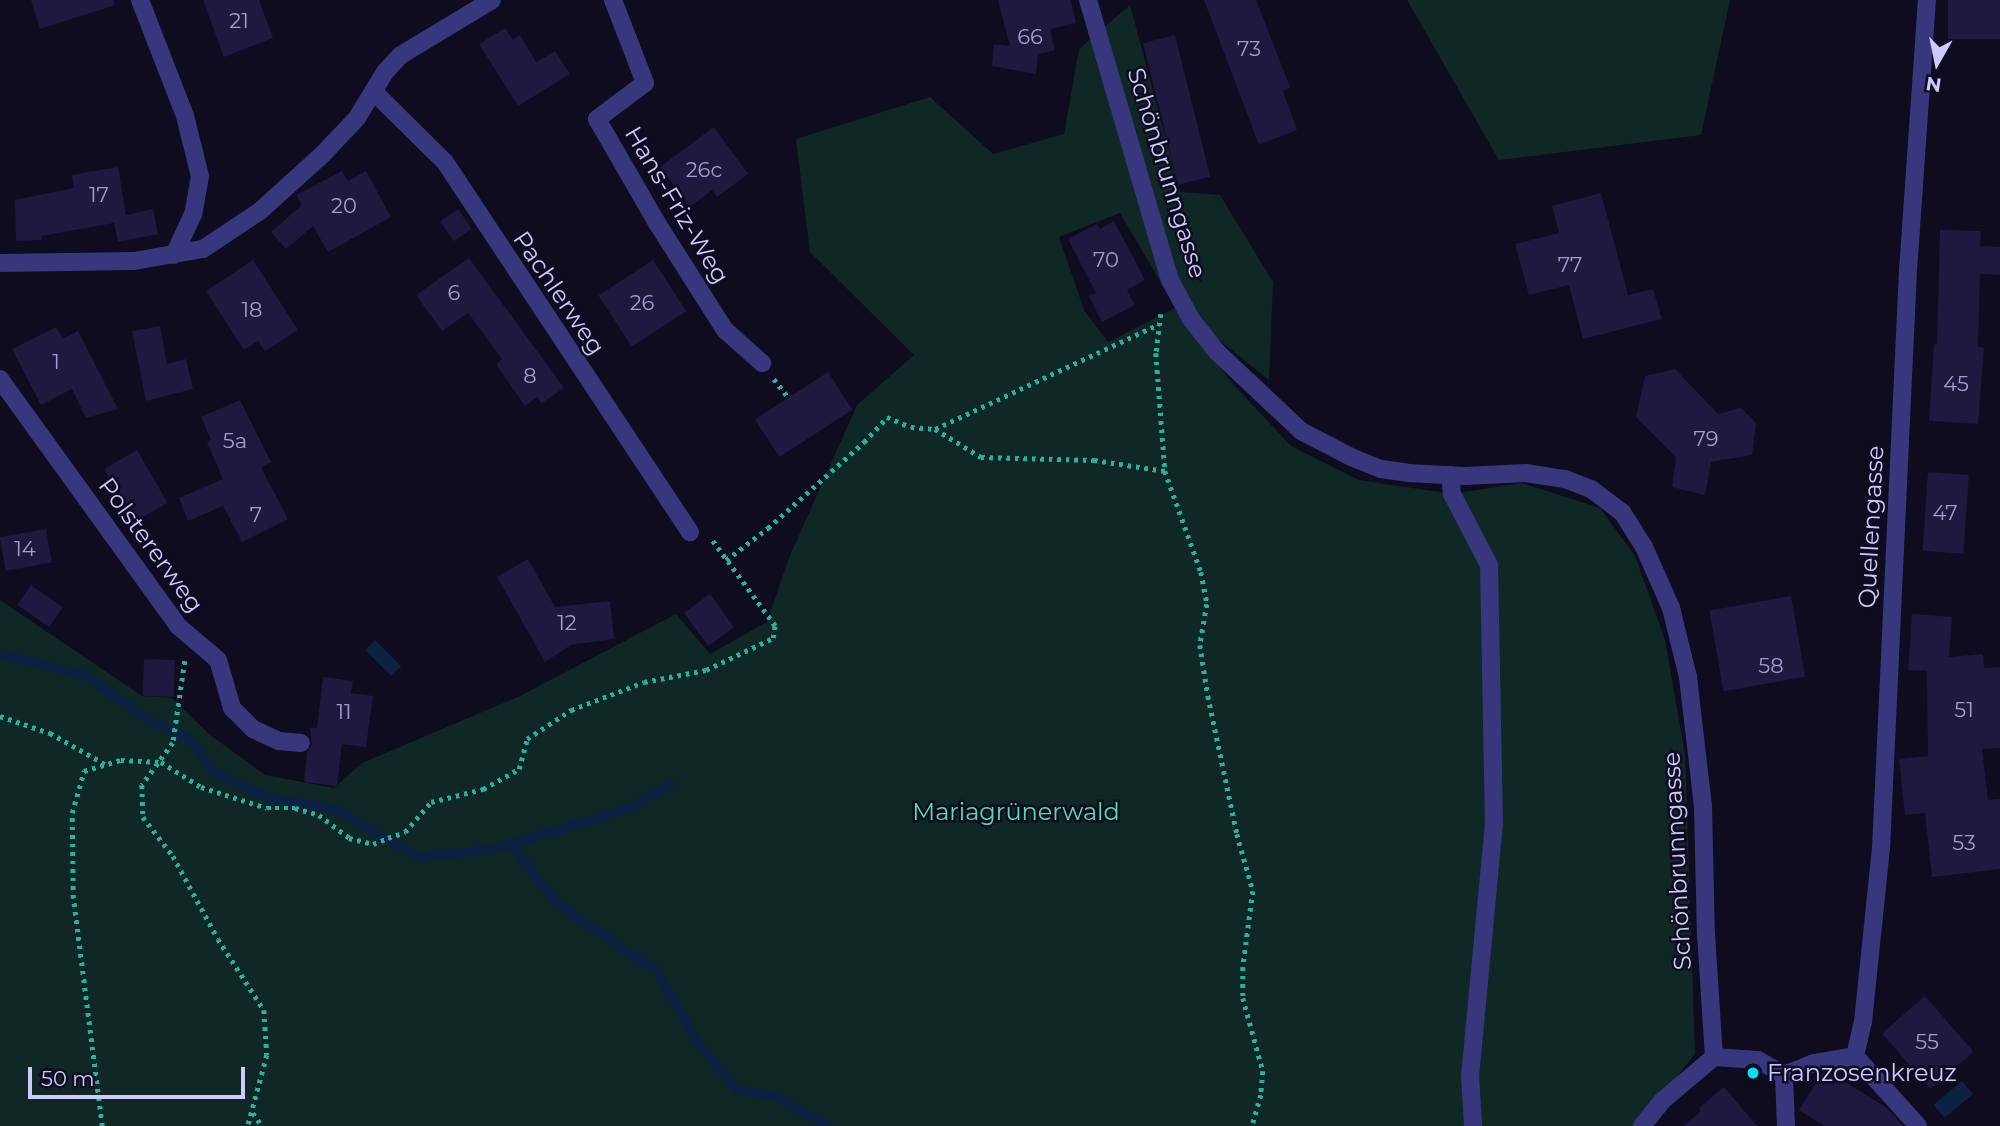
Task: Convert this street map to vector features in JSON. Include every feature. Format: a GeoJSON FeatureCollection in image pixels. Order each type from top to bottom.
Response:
{"type":"FeatureCollection","features":[{"type":"Feature","properties":{"kind":"street"},"geometry":{"type":"LineString","coordinates":[[140,0],[185,116],[200,176],[193,214],[174,255]]}},
{"type":"Feature","properties":{"kind":"street"},"geometry":{"type":"LineString","coordinates":[[0,263],[134,261],[203,249],[260,211],[323,154],[375,93],[385,72],[401,55],[492,0]]}},
{"type":"Feature","properties":{"kind":"street","name":"Hans-Friz-Weg"},"geometry":{"type":"LineString","coordinates":[[613,0],[645,83],[597,120],[657,223],[725,330],[762,363]]}},
{"type":"Feature","properties":{"kind":"street","name":"Schönbrunngasse"},"geometry":{"type":"LineString","coordinates":[[1088,0],[1170,280],[1191,319],[1217,352],[1301,431],[1381,469],[1451,475],[1526,473],[1565,479],[1591,489],[1622,512],[1644,547],[1671,608],[1688,677],[1703,806],[1706,934],[1714,1057]]}},
{"type":"Feature","properties":{"kind":"street","name":"Quellengasse"},"geometry":{"type":"LineString","coordinates":[[1855,1056],[1863,1022],[1881,849],[1908,271],[1927,0]]}},
{"type":"Feature","properties":{"kind":"street","name":"Pachlerweg"},"geometry":{"type":"LineString","coordinates":[[375,93],[445,162],[697,531]]}},
{"type":"Feature","properties":{"kind":"street","name":"Polstererweg"},"geometry":{"type":"LineString","coordinates":[[0,379],[178,626],[218,660],[232,708],[253,729],[279,741],[302,743]]}},
{"type":"Feature","properties":{"kind":"street"},"geometry":{"type":"LineString","coordinates":[[1451,475],[1452,494],[1489,565],[1494,823],[1471,1062],[1473,1126]]}},
{"type":"Feature","properties":{"kind":"street"},"geometry":{"type":"LineString","coordinates":[[1784,1075],[1814,1063],[1855,1056],[1918,1126]]}},
{"type":"Feature","properties":{"kind":"street"},"geometry":{"type":"LineString","coordinates":[[1642,1126],[1662,1101],[1714,1057],[1758,1060],[1784,1075]]}},
{"type":"Feature","properties":{"kind":"street"},"geometry":{"type":"LineString","coordinates":[[1784,1075],[1786,1126]]}},
{"type":"Feature","properties":{"kind":"path"},"geometry":{"type":"LineString","coordinates":[[1170,280],[1160,323],[1157,365],[1165,471],[1201,572],[1207,604],[1200,645],[1206,684],[1237,834],[1253,891],[1243,967],[1243,998],[1263,1071],[1261,1095],[1252,1126]]}},
{"type":"Feature","properties":{"kind":"path"},"geometry":{"type":"LineString","coordinates":[[935,429],[1160,323]]}},
{"type":"Feature","properties":{"kind":"path"},"geometry":{"type":"LineString","coordinates":[[726,560],[768,528],[864,442],[887,416],[911,427],[935,429],[981,457],[1083,459],[1165,471]]}},
{"type":"Feature","properties":{"kind":"path"},"geometry":{"type":"LineString","coordinates":[[102,1126],[73,898],[72,813],[84,771],[121,760],[161,762],[201,788],[267,808],[295,808],[318,815],[349,838],[373,844],[405,832],[431,803],[483,789],[519,769],[527,739],[571,710],[644,682],[706,670],[773,638],[775,626],[726,560],[697,531]]}},
{"type":"Feature","properties":{"kind":"path"},"geometry":{"type":"LineString","coordinates":[[190,636],[173,743],[142,785],[143,817],[173,856],[218,939],[264,1010],[267,1055],[248,1126]]}},
{"type":"Feature","properties":{"kind":"path"},"geometry":{"type":"LineString","coordinates":[[0,716],[50,733],[106,764]]}},
{"type":"Feature","properties":{"kind":"path"},"geometry":{"type":"LineString","coordinates":[[252,1112],[261,1126]]}},
{"type":"Feature","properties":{"kind":"green space"},"geometry":{"type":"Polygon","coordinates":[[[1407,0],[1730,0],[1701,135],[1499,160],[1407,0]]]}},
{"type":"Feature","properties":{"kind":"green space","name":"Mariagrünerwald"},"geometry":{"type":"Polygon","coordinates":[[[1130,5],[1180,192],[1220,195],[1273,282],[1269,380],[1173,303],[1120,213],[1059,237],[1084,310],[1108,342],[1175,308],[1231,382],[1291,446],[1359,480],[1452,494],[1522,483],[1600,508],[1635,556],[1665,640],[1685,754],[1695,1054],[1637,1126],[0,1126],[0,600],[142,696],[172,698],[210,735],[265,775],[334,788],[362,763],[520,696],[676,614],[710,654],[767,622],[789,558],[857,405],[914,355],[810,252],[796,139],[930,97],[993,154],[1064,134],[1079,49],[1130,5]]]}},
{"type":"Feature","properties":{"kind":"water"},"geometry":{"type":"Polygon","coordinates":[[[375,640],[401,666],[391,676],[365,650],[375,640]]]}},
{"type":"Feature","properties":{"kind":"water"},"geometry":{"type":"Polygon","coordinates":[[[1962,1081],[1973,1094],[1945,1118],[1934,1105],[1962,1081]]]}},
{"type":"Feature","properties":{"kind":"building"},"geometry":{"type":"Polygon","coordinates":[[[31,0],[114,0],[115,5],[40,29],[31,0]]]}},
{"type":"Feature","properties":{"kind":"building"},"geometry":{"type":"Polygon","coordinates":[[[203,0],[259,0],[273,38],[224,57],[203,0]]]}},
{"type":"Feature","properties":{"kind":"building"},"geometry":{"type":"Polygon","coordinates":[[[998,0],[1071,0],[1076,23],[1050,29],[1055,50],[1038,54],[1036,74],[992,66],[994,44],[1010,46],[998,0]]]}},
{"type":"Feature","properties":{"kind":"building"},"geometry":{"type":"Polygon","coordinates":[[[1204,0],[1256,0],[1290,87],[1283,91],[1297,130],[1259,145],[1204,0]]]}},
{"type":"Feature","properties":{"kind":"building"},"geometry":{"type":"Polygon","coordinates":[[[1948,0],[2000,0],[2000,39],[1948,39],[1948,0]]]}},
{"type":"Feature","properties":{"kind":"building"},"geometry":{"type":"Polygon","coordinates":[[[505,28],[513,40],[520,35],[536,62],[555,51],[570,74],[518,106],[479,44],[505,28]]]}},
{"type":"Feature","properties":{"kind":"building"},"geometry":{"type":"Polygon","coordinates":[[[1175,35],[1210,177],[1178,185],[1143,43],[1175,35]]]}},
{"type":"Feature","properties":{"kind":"building"},"geometry":{"type":"Polygon","coordinates":[[[714,127],[748,174],[717,197],[712,190],[690,207],[660,167],[714,127]]]}},
{"type":"Feature","properties":{"kind":"building"},"geometry":{"type":"Polygon","coordinates":[[[118,167],[126,215],[153,209],[158,234],[118,242],[114,223],[41,236],[42,240],[16,241],[15,200],[74,188],[72,175],[118,167]]]}},
{"type":"Feature","properties":{"kind":"building"},"geometry":{"type":"Polygon","coordinates":[[[342,171],[348,181],[366,171],[391,217],[328,252],[313,226],[286,249],[271,232],[302,205],[296,195],[342,171]]]}},
{"type":"Feature","properties":{"kind":"building"},"geometry":{"type":"Polygon","coordinates":[[[1601,193],[1628,295],[1653,289],[1662,319],[1583,339],[1569,285],[1529,295],[1515,244],[1559,233],[1552,206],[1601,193]]]}},
{"type":"Feature","properties":{"kind":"building"},"geometry":{"type":"Polygon","coordinates":[[[458,209],[472,229],[454,241],[440,222],[458,209]]]}},
{"type":"Feature","properties":{"kind":"building"},"geometry":{"type":"Polygon","coordinates":[[[1114,221],[1145,280],[1127,290],[1135,305],[1102,322],[1089,296],[1096,293],[1068,239],[1097,224],[1100,229],[1114,221]]]}},
{"type":"Feature","properties":{"kind":"building"},"geometry":{"type":"Polygon","coordinates":[[[1940,230],[1981,231],[1980,246],[2000,247],[2000,275],[1980,274],[1978,347],[1984,348],[1978,424],[1929,421],[1934,344],[1937,345],[1940,230]]]}},
{"type":"Feature","properties":{"kind":"building"},"geometry":{"type":"Polygon","coordinates":[[[469,258],[564,388],[542,403],[537,397],[525,406],[496,364],[502,359],[468,313],[442,331],[416,295],[469,258]]]}},
{"type":"Feature","properties":{"kind":"building"},"geometry":{"type":"Polygon","coordinates":[[[253,260],[298,330],[265,351],[258,341],[244,350],[206,291],[253,260]]]}},
{"type":"Feature","properties":{"kind":"building"},"geometry":{"type":"Polygon","coordinates":[[[653,260],[686,311],[632,347],[598,295],[653,260]]]}},
{"type":"Feature","properties":{"kind":"building"},"geometry":{"type":"Polygon","coordinates":[[[160,326],[167,364],[186,359],[193,389],[146,401],[132,331],[160,326]]]}},
{"type":"Feature","properties":{"kind":"building"},"geometry":{"type":"Polygon","coordinates":[[[56,327],[63,339],[78,331],[118,409],[86,418],[72,389],[41,405],[12,349],[56,327]]]}},
{"type":"Feature","properties":{"kind":"building"},"geometry":{"type":"Polygon","coordinates":[[[1675,369],[1718,414],[1741,408],[1756,423],[1752,455],[1711,462],[1705,495],[1672,487],[1676,457],[1636,417],[1645,376],[1675,369]]]}},
{"type":"Feature","properties":{"kind":"building"},"geometry":{"type":"Polygon","coordinates":[[[828,372],[853,410],[780,457],[755,419],[828,372]]]}},
{"type":"Feature","properties":{"kind":"building"},"geometry":{"type":"Polygon","coordinates":[[[240,400],[271,462],[261,467],[288,519],[242,542],[223,506],[188,521],[179,498],[223,479],[207,442],[211,440],[201,417],[240,400]]]}},
{"type":"Feature","properties":{"kind":"building"},"geometry":{"type":"Polygon","coordinates":[[[137,450],[168,503],[135,522],[104,469],[137,450]]]}},
{"type":"Feature","properties":{"kind":"building"},"geometry":{"type":"Polygon","coordinates":[[[1928,472],[1969,475],[1963,554],[1922,551],[1928,472]]]}},
{"type":"Feature","properties":{"kind":"building"},"geometry":{"type":"Polygon","coordinates":[[[46,529],[52,562],[6,571],[0,537],[46,529]]]}},
{"type":"Feature","properties":{"kind":"building"},"geometry":{"type":"Polygon","coordinates":[[[528,559],[555,607],[610,601],[614,639],[571,645],[545,662],[497,577],[528,559]]]}},
{"type":"Feature","properties":{"kind":"building"},"geometry":{"type":"Polygon","coordinates":[[[31,585],[63,607],[49,627],[17,605],[31,585]]]}},
{"type":"Feature","properties":{"kind":"building"},"geometry":{"type":"Polygon","coordinates":[[[710,594],[734,627],[708,646],[684,613],[710,594]]]}},
{"type":"Feature","properties":{"kind":"building"},"geometry":{"type":"Polygon","coordinates":[[[1791,596],[1805,677],[1724,691],[1709,610],[1791,596]]]}},
{"type":"Feature","properties":{"kind":"building"},"geometry":{"type":"Polygon","coordinates":[[[1912,614],[1952,617],[1949,657],[1983,654],[1984,668],[2000,667],[2000,748],[1982,749],[1988,800],[2000,799],[2000,869],[1932,877],[1925,813],[1905,815],[1899,759],[1928,756],[1927,671],[1908,670],[1912,614]]]}},
{"type":"Feature","properties":{"kind":"building"},"geometry":{"type":"Polygon","coordinates":[[[144,659],[175,660],[174,697],[143,696],[144,659]]]}},
{"type":"Feature","properties":{"kind":"building"},"geometry":{"type":"Polygon","coordinates":[[[323,677],[353,681],[351,693],[373,696],[366,747],[342,744],[337,786],[304,782],[307,752],[312,745],[310,728],[317,728],[323,677]]]}},
{"type":"Feature","properties":{"kind":"building"},"geometry":{"type":"Polygon","coordinates":[[[1925,996],[1974,1052],[1931,1089],[1882,1033],[1925,996]]]}},
{"type":"Feature","properties":{"kind":"building"},"geometry":{"type":"Polygon","coordinates":[[[1829,1072],[1887,1108],[1903,1126],[1824,1126],[1799,1110],[1822,1073],[1829,1072]]]}},
{"type":"Feature","properties":{"kind":"building"},"geometry":{"type":"Polygon","coordinates":[[[1724,1087],[1757,1126],[1684,1126],[1701,1111],[1699,1108],[1724,1087]]]}},
{"type":"Feature","properties":{"kind":"waterway"},"geometry":{"type":"LineString","coordinates":[[0,654],[85,675],[149,720],[189,738],[213,772],[267,797],[334,809],[420,857],[496,848],[628,808],[671,784]]}},
{"type":"Feature","properties":{"kind":"waterway"},"geometry":{"type":"LineString","coordinates":[[510,843],[556,903],[657,971],[694,1038],[736,1089],[775,1096],[828,1126]]}},
{"type":"Feature","properties":{"kind":"place","name":"Franzosenkreuz"},"geometry":{"type":"Point","coordinates":[1753,1073]}}]}
